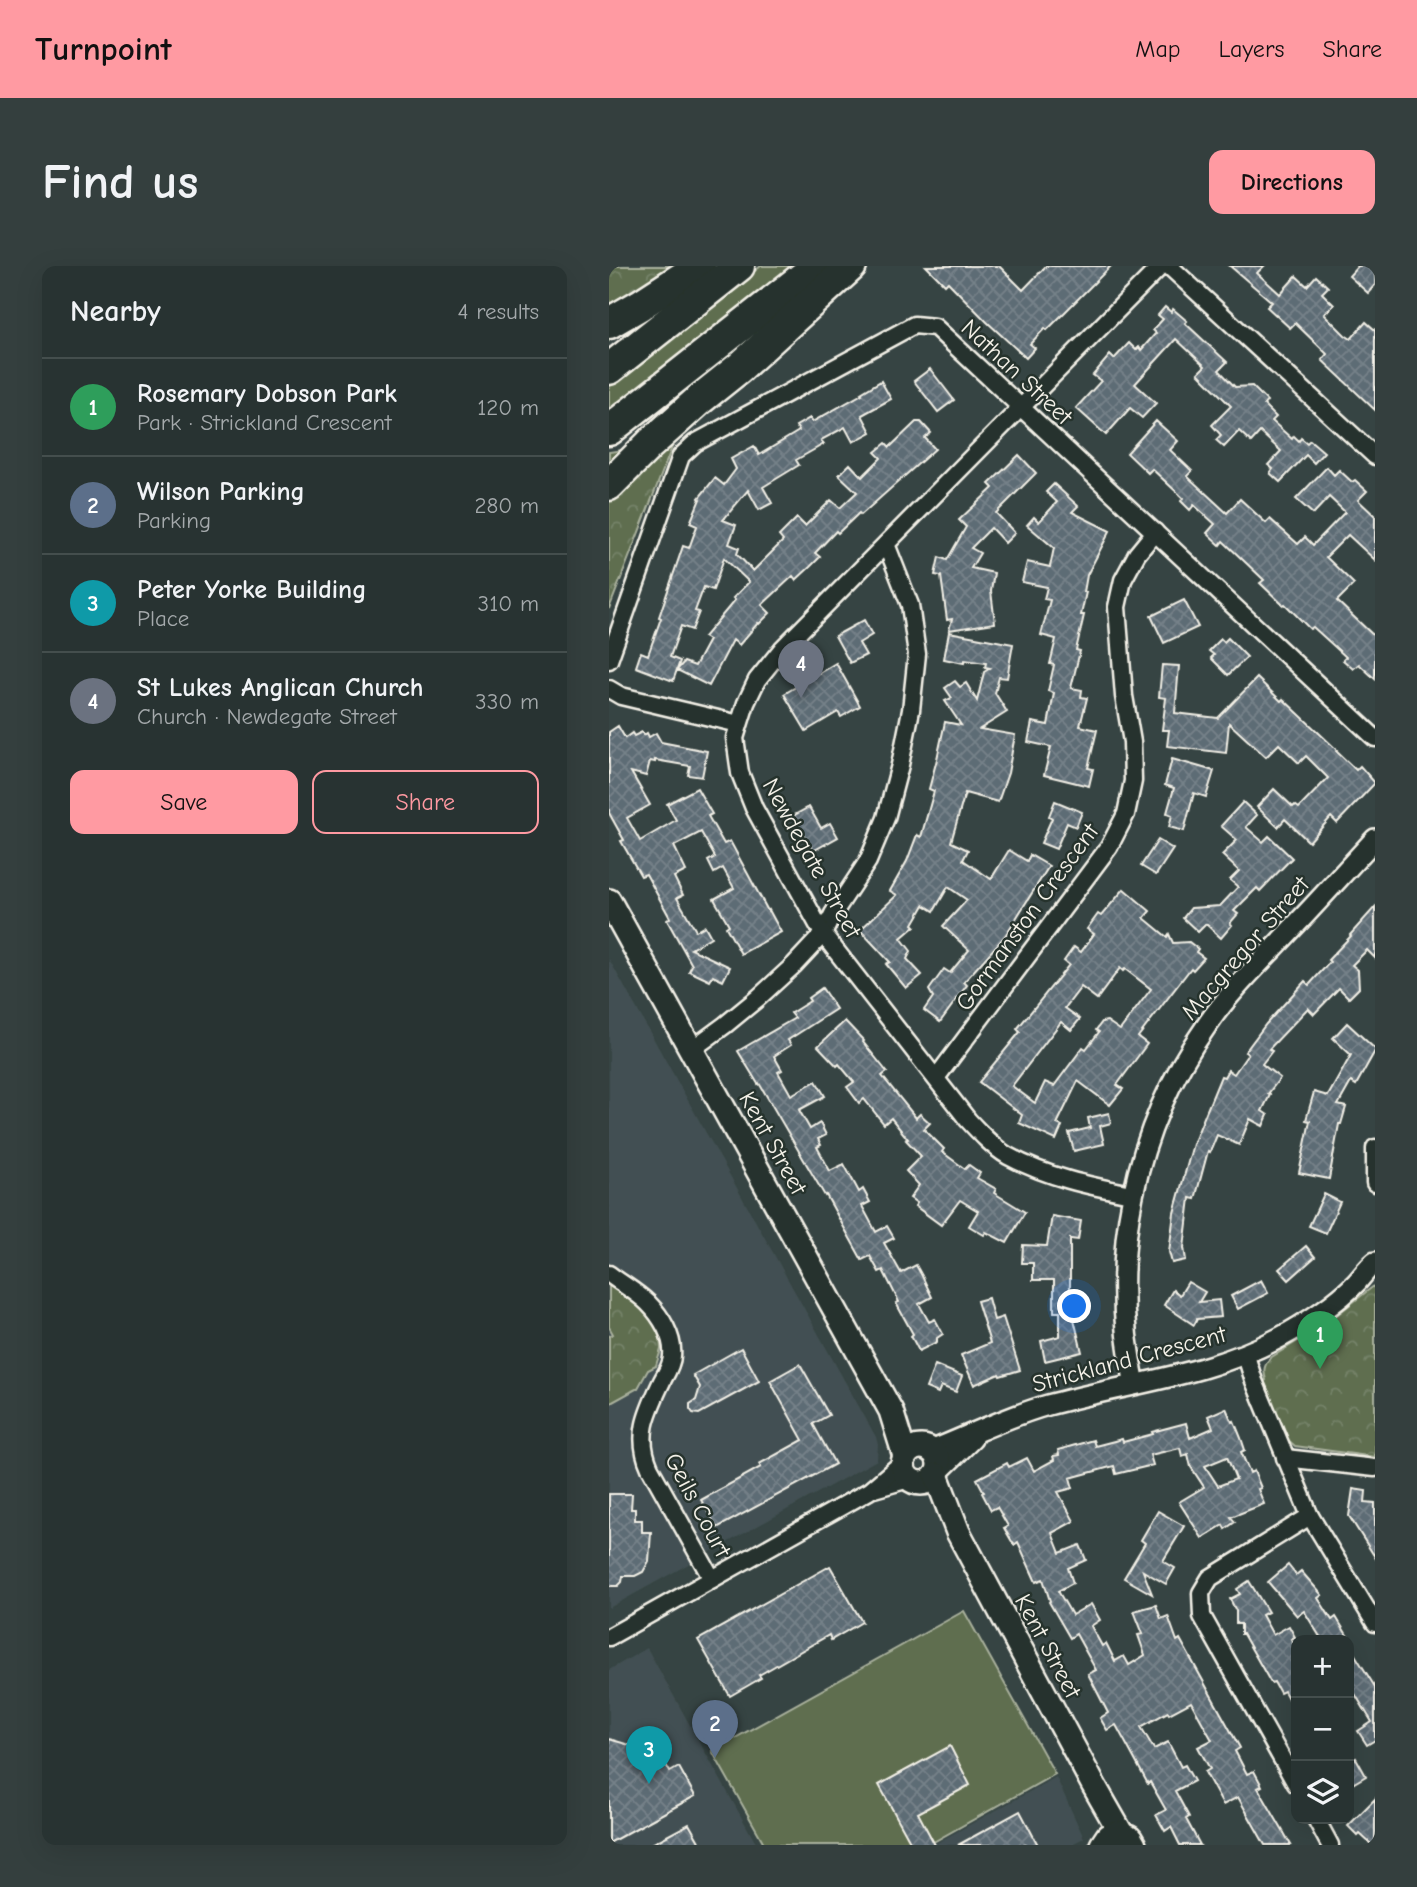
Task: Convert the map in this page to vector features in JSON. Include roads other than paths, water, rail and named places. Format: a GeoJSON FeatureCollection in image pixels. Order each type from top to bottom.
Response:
{"type":"FeatureCollection","features":[{"type":"Feature","properties":{"kind":"highway"},"geometry":{"type":"LineString","coordinates":[[609,323],[641,306],[700,266]]}},
{"type":"Feature","properties":{"kind":"highway"},"geometry":{"type":"LineString","coordinates":[[609,369],[739,266]]}},
{"type":"Feature","properties":{"kind":"highway"},"geometry":{"type":"LineString","coordinates":[[609,430],[817,266]]}},
{"type":"Feature","properties":{"kind":"highway"},"geometry":{"type":"LineString","coordinates":[[609,485],[650,444],[739,368],[851,266]]}},
{"type":"Feature","properties":{"kind":"main road","name":"Kent Street"},"geometry":{"type":"LineString","coordinates":[[609,901],[958,1532],[1093,1784],[1116,1840]]}},
{"type":"Feature","properties":{"kind":"street","name":"Newdegate Street"},"geometry":{"type":"LineString","coordinates":[[1132,1194],[1051,1175],[1007,1155],[985,1138],[823,934],[754,808],[740,773],[735,738],[746,703],[757,680],[782,649],[1161,266]]}},
{"type":"Feature","properties":{"kind":"street"},"geometry":{"type":"LineString","coordinates":[[1169,266],[1375,456]]}},
{"type":"Feature","properties":{"kind":"street","name":"Nathan Street"},"geometry":{"type":"LineString","coordinates":[[609,660],[681,456],[695,443],[914,325],[935,327],[1375,738]]}},
{"type":"Feature","properties":{"kind":"street","name":"Gormanston Crescent"},"geometry":{"type":"LineString","coordinates":[[936,1079],[1109,847],[1126,814],[1133,781],[1132,742],[1124,695],[1117,607],[1123,580],[1137,554],[1155,532]]}},
{"type":"Feature","properties":{"kind":"street"},"geometry":{"type":"LineString","coordinates":[[691,1050],[758,998],[823,934],[868,861],[886,818],[911,710],[917,654],[910,605],[885,544]]}},
{"type":"Feature","properties":{"kind":"street"},"geometry":{"type":"LineString","coordinates":[[615,693],[739,724]]}},
{"type":"Feature","properties":{"kind":"street","name":"Macgregor Street"},"geometry":{"type":"LineString","coordinates":[[1135,1384],[1126,1326],[1124,1249],[1132,1194],[1143,1151],[1158,1112],[1179,1069],[1207,1024],[1247,976],[1375,839]]}},
{"type":"Feature","properties":{"kind":"street"},"geometry":{"type":"LineString","coordinates":[[1375,1148],[1375,1182]]}},
{"type":"Feature","properties":{"kind":"street","name":"Strickland Crescent"},"geometry":{"type":"LineString","coordinates":[[609,1637],[869,1491],[1006,1419],[1046,1406],[1193,1370],[1278,1339],[1312,1318],[1366,1278],[1375,1262]]}},
{"type":"Feature","properties":{"kind":"street","name":"Geils Court"},"geometry":{"type":"LineString","coordinates":[[609,1275],[648,1302],[669,1334],[672,1356],[647,1413],[642,1440],[650,1468],[712,1579]]}},
{"type":"Feature","properties":{"kind":"street"},"geometry":{"type":"LineString","coordinates":[[1245,1353],[1310,1516],[1375,1623]]}},
{"type":"Feature","properties":{"kind":"street"},"geometry":{"type":"LineString","coordinates":[[1285,1458],[1375,1468]]}},
{"type":"Feature","properties":{"kind":"street"},"geometry":{"type":"LineString","coordinates":[[1291,1775],[1202,1616],[1201,1593],[1210,1578],[1310,1516]]}},
{"type":"Feature","properties":{"kind":"street"},"geometry":{"type":"LineString","coordinates":[[1319,1824],[1330,1845]]}},
{"type":"Feature","properties":{"kind":"place","name":"St Lukes Anglican Church"},"geometry":{"type":"Point","coordinates":[801,698]}},
{"type":"Feature","properties":{"kind":"place","name":"Rosemary Dobson Park"},"geometry":{"type":"Point","coordinates":[1320,1369]}},
{"type":"Feature","properties":{"kind":"place","name":"Wilson Parking"},"geometry":{"type":"Point","coordinates":[715,1758]}},
{"type":"Feature","properties":{"kind":"place","name":"Peter Yorke Building"},"geometry":{"type":"Point","coordinates":[649,1784]}}]}
